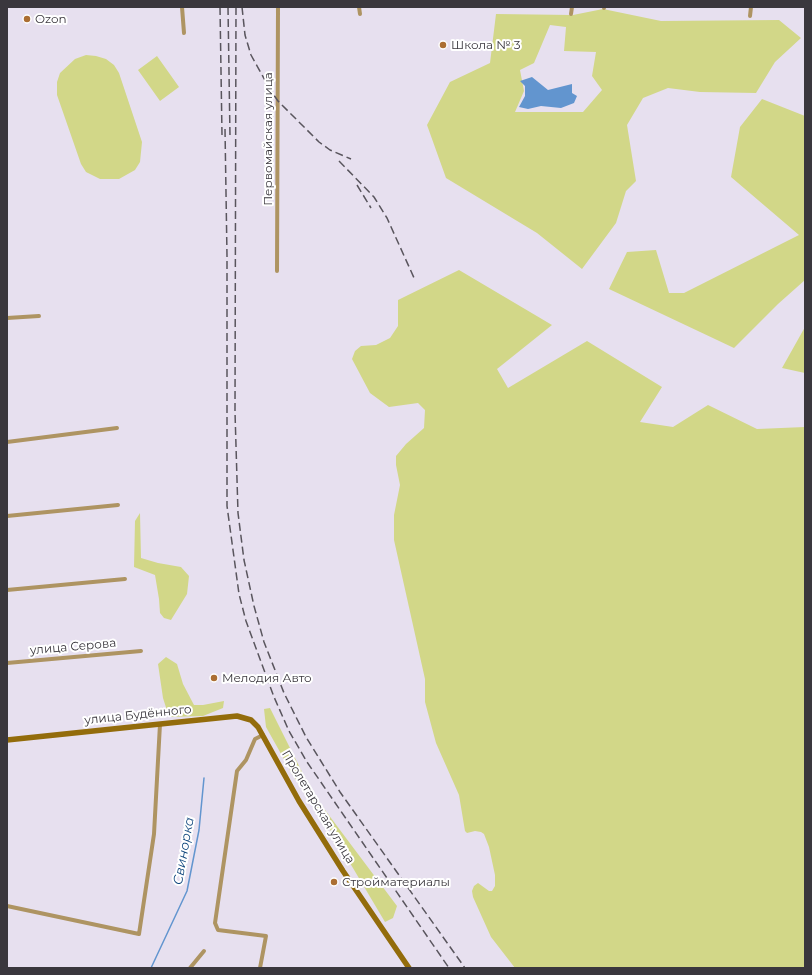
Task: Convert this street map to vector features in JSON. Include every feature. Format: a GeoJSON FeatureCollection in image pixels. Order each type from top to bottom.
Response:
{"type":"FeatureCollection","features":[{"type":"Feature","properties":{"kind":"main road","name":"улица Будённого"},"geometry":{"type":"LineString","coordinates":[[7,740],[243,716],[253,722],[263,735]]}},
{"type":"Feature","properties":{"kind":"main road","name":"Пролетарская улица"},"geometry":{"type":"LineString","coordinates":[[263,735],[299,801],[372,915],[409,968]]}},
{"type":"Feature","properties":{"kind":"street"},"geometry":{"type":"LineString","coordinates":[[182,7],[184,33]]}},
{"type":"Feature","properties":{"kind":"street","name":"Первомайская улица"},"geometry":{"type":"LineString","coordinates":[[277,271],[278,7]]}},
{"type":"Feature","properties":{"kind":"street"},"geometry":{"type":"LineString","coordinates":[[360,7],[360,14]]}},
{"type":"Feature","properties":{"kind":"street"},"geometry":{"type":"LineString","coordinates":[[571,14],[572,7]]}},
{"type":"Feature","properties":{"kind":"street"},"geometry":{"type":"LineString","coordinates":[[750,16],[751,7]]}},
{"type":"Feature","properties":{"kind":"street"},"geometry":{"type":"LineString","coordinates":[[7,318],[39,316]]}},
{"type":"Feature","properties":{"kind":"street"},"geometry":{"type":"LineString","coordinates":[[7,442],[117,428]]}},
{"type":"Feature","properties":{"kind":"street"},"geometry":{"type":"LineString","coordinates":[[7,516],[118,505]]}},
{"type":"Feature","properties":{"kind":"street"},"geometry":{"type":"LineString","coordinates":[[7,590],[125,579]]}},
{"type":"Feature","properties":{"kind":"street","name":"улица Серова"},"geometry":{"type":"LineString","coordinates":[[7,663],[141,651]]}},
{"type":"Feature","properties":{"kind":"street"},"geometry":{"type":"LineString","coordinates":[[7,906],[139,934],[154,834],[160,724]]}},
{"type":"Feature","properties":{"kind":"street"},"geometry":{"type":"LineString","coordinates":[[260,968],[266,936],[218,930],[215,923],[237,771],[246,760],[255,739],[263,735]]}},
{"type":"Feature","properties":{"kind":"street"},"geometry":{"type":"LineString","coordinates":[[190,968],[204,951]]}},
{"type":"Feature","properties":{"kind":"green space"},"geometry":{"type":"Polygon","coordinates":[[[603,9],[661,21],[779,20],[801,38],[775,62],[756,93],[700,92],[668,88],[643,98],[627,125],[636,181],[626,191],[616,223],[582,269],[537,233],[446,178],[427,125],[450,82],[490,63],[496,14],[573,15],[603,9]],[[550,25],[534,63],[520,70],[524,91],[515,112],[583,112],[602,90],[592,76],[596,52],[564,51],[566,27],[550,25]]]}},
{"type":"Feature","properties":{"kind":"green space"},"geometry":{"type":"Polygon","coordinates":[[[86,55],[106,59],[114,65],[119,73],[142,142],[140,162],[135,170],[119,179],[100,179],[86,172],[81,164],[57,95],[57,82],[60,73],[75,59],[86,55]]]}},
{"type":"Feature","properties":{"kind":"green space"},"geometry":{"type":"Polygon","coordinates":[[[157,56],[179,87],[160,101],[138,70],[157,56]]]}},
{"type":"Feature","properties":{"kind":"green space"},"geometry":{"type":"Polygon","coordinates":[[[762,99],[805,116],[805,280],[778,304],[734,348],[609,289],[627,252],[656,250],[669,293],[684,293],[799,235],[731,177],[740,127],[762,99]]]}},
{"type":"Feature","properties":{"kind":"green space"},"geometry":{"type":"Polygon","coordinates":[[[459,270],[552,325],[497,369],[508,388],[587,341],[662,387],[640,422],[673,427],[708,405],[757,429],[805,427],[805,968],[515,968],[491,937],[473,897],[472,891],[474,886],[478,883],[489,891],[492,891],[495,886],[495,875],[489,847],[484,834],[481,832],[475,831],[467,833],[465,831],[459,795],[436,743],[425,702],[425,679],[394,540],[394,515],[400,485],[396,465],[396,456],[406,444],[424,428],[425,410],[418,403],[389,407],[370,393],[352,359],[355,351],[361,346],[376,345],[390,338],[398,326],[398,300],[459,270]]]}},
{"type":"Feature","properties":{"kind":"green space"},"geometry":{"type":"Polygon","coordinates":[[[805,327],[805,373],[782,368],[805,327]]]}},
{"type":"Feature","properties":{"kind":"green space"},"geometry":{"type":"Polygon","coordinates":[[[140,513],[141,558],[181,567],[189,576],[187,594],[171,620],[164,618],[160,613],[155,575],[134,567],[135,521],[140,513]]]}},
{"type":"Feature","properties":{"kind":"green space"},"geometry":{"type":"Polygon","coordinates":[[[166,657],[177,664],[183,684],[194,705],[224,701],[223,708],[203,716],[169,717],[163,698],[158,664],[166,657]]]}},
{"type":"Feature","properties":{"kind":"green space"},"geometry":{"type":"Polygon","coordinates":[[[270,708],[313,794],[397,906],[393,918],[385,922],[328,826],[294,777],[266,727],[264,709],[270,708]]]}},
{"type":"Feature","properties":{"kind":"water"},"geometry":{"type":"Polygon","coordinates":[[[532,77],[548,90],[572,84],[572,93],[577,96],[574,103],[561,108],[541,106],[528,109],[519,107],[525,96],[525,86],[520,81],[532,77]]]}},
{"type":"Feature","properties":{"kind":"waterway","name":"Свинорка"},"geometry":{"type":"LineString","coordinates":[[151,968],[187,891],[199,830],[204,778]]}},
{"type":"Feature","properties":{"kind":"railway"},"geometry":{"type":"LineString","coordinates":[[220,7],[222,135]]}},
{"type":"Feature","properties":{"kind":"railway"},"geometry":{"type":"LineString","coordinates":[[228,7],[230,137]]}},
{"type":"Feature","properties":{"kind":"railway"},"geometry":{"type":"LineString","coordinates":[[236,7],[235,412],[238,513],[244,560],[254,606],[264,642],[284,693],[306,737],[340,792],[465,968]]}},
{"type":"Feature","properties":{"kind":"railway"},"geometry":{"type":"LineString","coordinates":[[242,7],[245,35],[251,55],[278,101],[319,142],[330,150],[351,159]]}},
{"type":"Feature","properties":{"kind":"railway"},"geometry":{"type":"LineString","coordinates":[[225,129],[227,256],[227,506],[239,594],[246,621],[274,697],[289,731],[307,762],[449,968]]}},
{"type":"Feature","properties":{"kind":"railway"},"geometry":{"type":"LineString","coordinates":[[339,161],[374,197],[387,218],[415,280]]}},
{"type":"Feature","properties":{"kind":"railway"},"geometry":{"type":"LineString","coordinates":[[357,185],[371,208]]}},
{"type":"Feature","properties":{"kind":"place","name":"Ozon"},"geometry":{"type":"Point","coordinates":[27,19]}},
{"type":"Feature","properties":{"kind":"place","name":"Школа № 3"},"geometry":{"type":"Point","coordinates":[443,45]}},
{"type":"Feature","properties":{"kind":"place","name":"Мелодия Авто"},"geometry":{"type":"Point","coordinates":[214,678]}},
{"type":"Feature","properties":{"kind":"place","name":"Стройматериалы"},"geometry":{"type":"Point","coordinates":[334,882]}}]}
